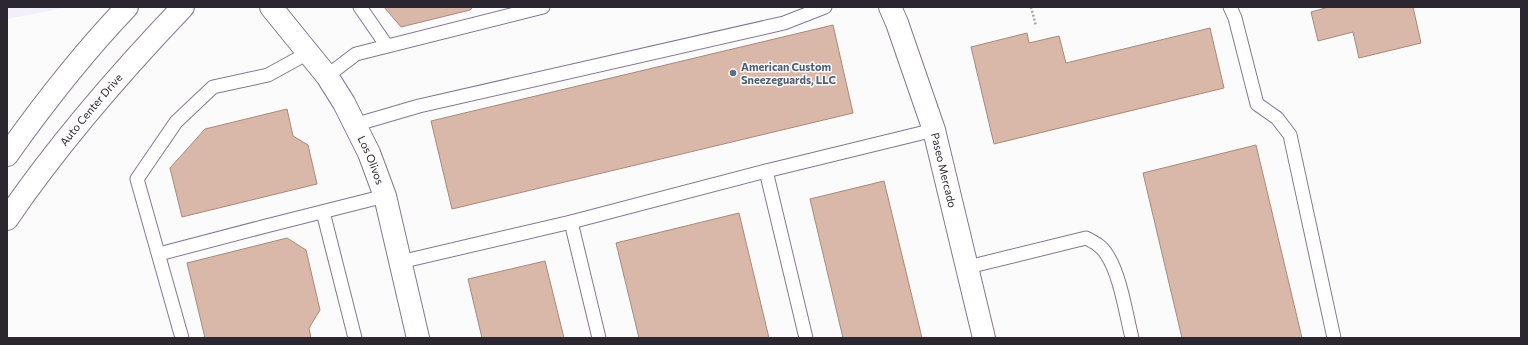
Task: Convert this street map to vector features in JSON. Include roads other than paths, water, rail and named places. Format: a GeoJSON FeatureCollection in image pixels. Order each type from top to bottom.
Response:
{"type":"FeatureCollection","features":[{"type":"Feature","properties":{"kind":"street"},"geometry":{"type":"LineString","coordinates":[[7,155],[49,97],[102,32],[126,7]]}},
{"type":"Feature","properties":{"kind":"street","name":"Auto Center Drive"},"geometry":{"type":"LineString","coordinates":[[7,219],[80,121],[136,56],[183,7]]}},
{"type":"Feature","properties":{"kind":"street","name":"Los Olivos"},"geometry":{"type":"LineString","coordinates":[[271,7],[327,76],[344,103],[369,153],[385,196],[418,338]]}},
{"type":"Feature","properties":{"kind":"street","name":"Paseo Mercado"},"geometry":{"type":"LineString","coordinates":[[890,7],[897,23],[934,130],[984,338]]}},
{"type":"Feature","properties":{"kind":"lane"},"geometry":{"type":"LineString","coordinates":[[360,7],[386,46]]}},
{"type":"Feature","properties":{"kind":"lane"},"geometry":{"type":"LineString","coordinates":[[327,76],[356,54],[543,7]]}},
{"type":"Feature","properties":{"kind":"lane"},"geometry":{"type":"LineString","coordinates":[[354,125],[419,106],[784,23],[825,7]]}},
{"type":"Feature","properties":{"kind":"lane"},"geometry":{"type":"LineString","coordinates":[[1230,7],[1235,18],[1257,104],[1277,118],[1290,135],[1334,338]]}},
{"type":"Feature","properties":{"kind":"lane"},"geometry":{"type":"LineString","coordinates":[[182,338],[137,179],[176,122],[213,86],[268,75],[308,53]]}},
{"type":"Feature","properties":{"kind":"lane"},"geometry":{"type":"LineString","coordinates":[[400,262],[571,222],[766,171],[934,130]]}},
{"type":"Feature","properties":{"kind":"lane"},"geometry":{"type":"LineString","coordinates":[[766,171],[806,338]]}},
{"type":"Feature","properties":{"kind":"lane"},"geometry":{"type":"LineString","coordinates":[[159,254],[385,196]]}},
{"type":"Feature","properties":{"kind":"lane"},"geometry":{"type":"LineString","coordinates":[[323,212],[355,338]]}},
{"type":"Feature","properties":{"kind":"lane"},"geometry":{"type":"LineString","coordinates":[[571,222],[599,338]]}},
{"type":"Feature","properties":{"kind":"lane"},"geometry":{"type":"LineString","coordinates":[[968,267],[1086,238],[1101,247],[1107,254],[1114,268],[1132,338]]}},
{"type":"Feature","properties":{"kind":"place","name":"American Custom Sneezeguards, LLC"},"geometry":{"type":"Point","coordinates":[733,73]}}]}
